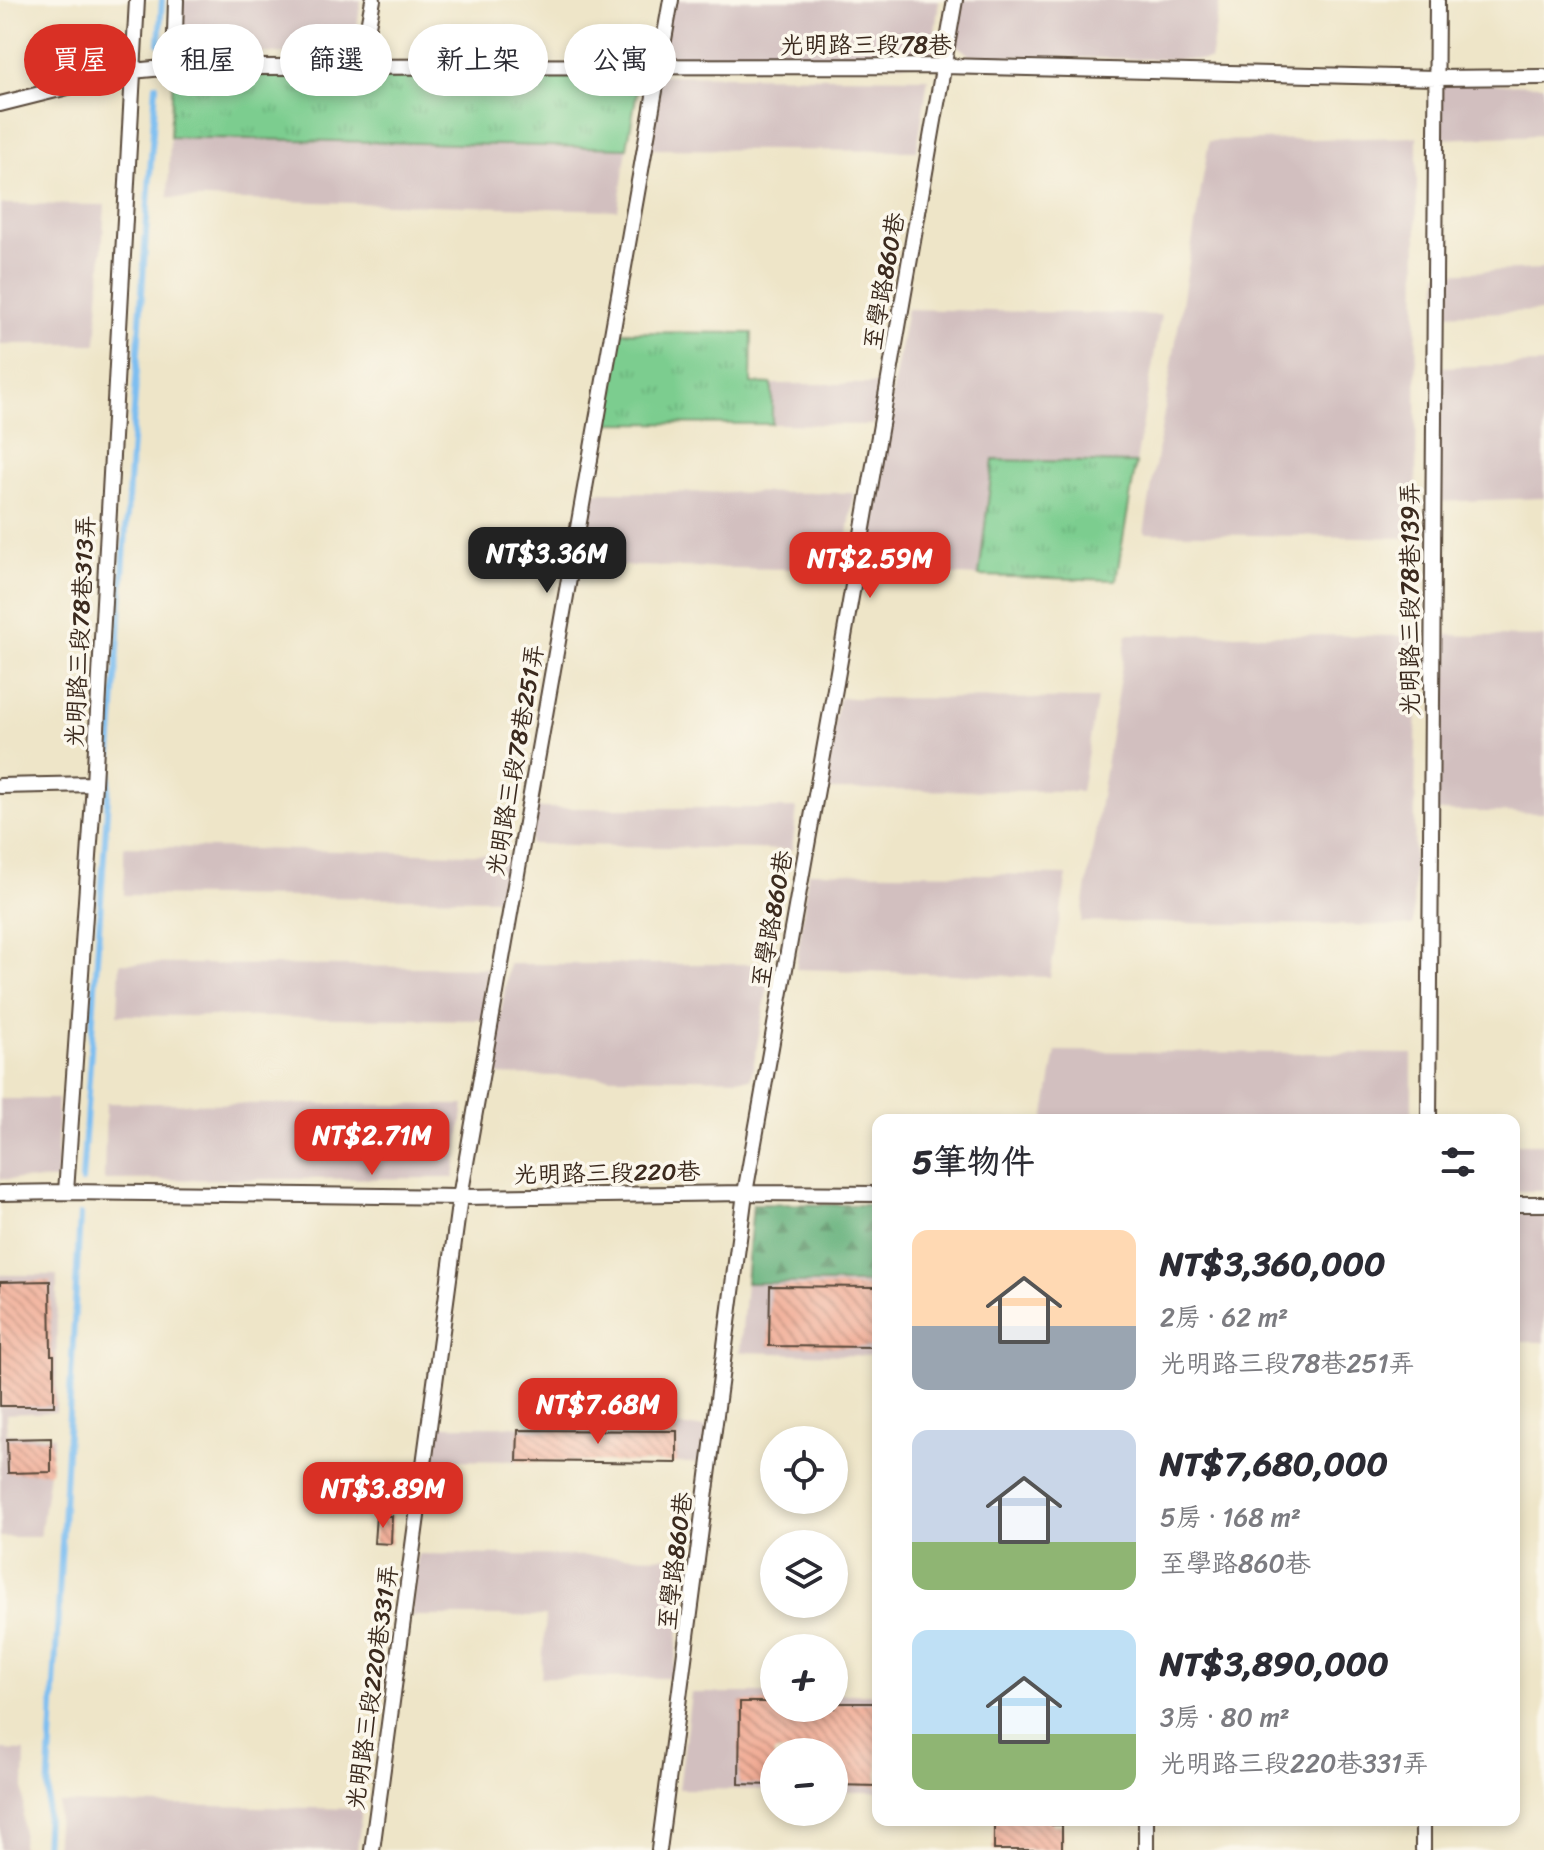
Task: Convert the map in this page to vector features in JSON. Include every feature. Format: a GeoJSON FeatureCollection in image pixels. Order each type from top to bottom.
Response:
{"type":"FeatureCollection","features":[{"type":"Feature","properties":{"kind":"street","name":"光明路三段78巷313弄"},"geometry":{"type":"LineString","coordinates":[[135,24],[137,0]]}},
{"type":"Feature","properties":{"kind":"street"},"geometry":{"type":"LineString","coordinates":[[175,24],[176,0]]}},
{"type":"Feature","properties":{"kind":"street"},"geometry":{"type":"LineString","coordinates":[[368,24],[373,0]]}},
{"type":"Feature","properties":{"kind":"street","name":"光明路三段78巷251弄"},"geometry":{"type":"LineString","coordinates":[[667,24],[671,0]]}},
{"type":"Feature","properties":{"kind":"street","name":"至學路860巷"},"geometry":{"type":"LineString","coordinates":[[659,1850],[745,1193],[955,0]]}},
{"type":"Feature","properties":{"kind":"street","name":"光明路三段78巷139弄"},"geometry":{"type":"LineString","coordinates":[[1429,1114],[1437,0]]}},
{"type":"Feature","properties":{"kind":"street","name":"光明路三段78巷"},"geometry":{"type":"LineString","coordinates":[[676,67],[943,66],[1436,78],[1544,77]]}},
{"type":"Feature","properties":{"kind":"street","name":"光明路三段78巷"},"geometry":{"type":"LineString","coordinates":[[392,67],[564,67]]}},
{"type":"Feature","properties":{"kind":"street","name":"光明路三段78巷"},"geometry":{"type":"LineString","coordinates":[[0,104],[32,96]]}},
{"type":"Feature","properties":{"kind":"street","name":"光明路三段78巷313弄"},"geometry":{"type":"LineString","coordinates":[[66,1192],[94,784],[131,96]]}},
{"type":"Feature","properties":{"kind":"street","name":"光明路三段78巷251弄"},"geometry":{"type":"LineString","coordinates":[[460,1197],[654,96]]}},
{"type":"Feature","properties":{"kind":"street"},"geometry":{"type":"LineString","coordinates":[[0,786],[94,784]]}},
{"type":"Feature","properties":{"kind":"street","name":"光明路三段220巷"},"geometry":{"type":"LineString","coordinates":[[0,1193],[460,1197],[872,1194]]}},
{"type":"Feature","properties":{"kind":"street","name":"光明路三段220巷331弄"},"geometry":{"type":"LineString","coordinates":[[372,1850],[460,1197]]}},
{"type":"Feature","properties":{"kind":"street"},"geometry":{"type":"LineString","coordinates":[[1520,1204],[1544,1204]]}},
{"type":"Feature","properties":{"kind":"street"},"geometry":{"type":"LineString","coordinates":[[1146,1826],[1146,1850]]}},
{"type":"Feature","properties":{"kind":"street"},"geometry":{"type":"LineString","coordinates":[[1423,1826],[1423,1850]]}},
{"type":"Feature","properties":{"kind":"shaded area"},"geometry":{"type":"Polygon","coordinates":[[[180,0],[361,0],[357,24],[280,24],[280,53],[264,53],[264,24],[179,24],[180,0]]]}},
{"type":"Feature","properties":{"kind":"shaded area"},"geometry":{"type":"Polygon","coordinates":[[[668,0],[939,0],[931,64],[676,61],[676,24],[664,24],[668,0]]]}},
{"type":"Feature","properties":{"kind":"shaded area"},"geometry":{"type":"Polygon","coordinates":[[[960,0],[1220,0],[1210,60],[970,56],[953,41],[960,0]]]}},
{"type":"Feature","properties":{"kind":"shaded area"},"geometry":{"type":"Polygon","coordinates":[[[676,75],[928,78],[917,151],[649,149],[655,96],[676,96],[676,75]]]}},
{"type":"Feature","properties":{"kind":"shaded area"},"geometry":{"type":"Polygon","coordinates":[[[1444,83],[1544,85],[1544,135],[1439,139],[1440,92],[1444,83]]]}},
{"type":"Feature","properties":{"kind":"shaded area"},"geometry":{"type":"Polygon","coordinates":[[[170,137],[627,148],[618,210],[168,198],[170,137]]]}},
{"type":"Feature","properties":{"kind":"shaded area"},"geometry":{"type":"Polygon","coordinates":[[[1417,137],[1416,538],[1144,533],[1209,141],[1417,137]]]}},
{"type":"Feature","properties":{"kind":"shaded area"},"geometry":{"type":"Polygon","coordinates":[[[0,204],[105,205],[96,344],[0,344],[0,204]]]}},
{"type":"Feature","properties":{"kind":"shaded area"},"geometry":{"type":"Polygon","coordinates":[[[1544,269],[1544,311],[1438,314],[1438,273],[1544,269]]]}},
{"type":"Feature","properties":{"kind":"shaded area"},"geometry":{"type":"Polygon","coordinates":[[[907,309],[1161,315],[1136,463],[994,460],[979,576],[861,570],[907,309]]]}},
{"type":"Feature","properties":{"kind":"shaded area"},"geometry":{"type":"Polygon","coordinates":[[[1544,364],[1544,498],[1435,502],[1437,367],[1544,364]]]}},
{"type":"Feature","properties":{"kind":"shaded area"},"geometry":{"type":"Polygon","coordinates":[[[772,384],[879,384],[874,425],[772,424],[772,384]]]}},
{"type":"Feature","properties":{"kind":"shaded area"},"geometry":{"type":"Polygon","coordinates":[[[589,492],[854,493],[843,570],[575,565],[589,492]]]}},
{"type":"Feature","properties":{"kind":"shaded area"},"geometry":{"type":"Polygon","coordinates":[[[1127,634],[1418,636],[1413,926],[1081,922],[1127,634]]]}},
{"type":"Feature","properties":{"kind":"shaded area"},"geometry":{"type":"Polygon","coordinates":[[[1434,635],[1544,637],[1544,813],[1432,811],[1434,635]]]}},
{"type":"Feature","properties":{"kind":"shaded area"},"geometry":{"type":"Polygon","coordinates":[[[839,698],[1097,699],[1081,791],[822,790],[839,698]]]}},
{"type":"Feature","properties":{"kind":"shaded area"},"geometry":{"type":"Polygon","coordinates":[[[535,808],[797,808],[792,850],[530,844],[535,808]]]}},
{"type":"Feature","properties":{"kind":"shaded area"},"geometry":{"type":"Polygon","coordinates":[[[124,846],[508,855],[503,899],[124,895],[124,846]]]}},
{"type":"Feature","properties":{"kind":"shaded area"},"geometry":{"type":"Polygon","coordinates":[[[808,872],[1067,875],[1050,977],[796,969],[808,872]]]}},
{"type":"Feature","properties":{"kind":"shaded area"},"geometry":{"type":"Polygon","coordinates":[[[120,963],[487,968],[483,1020],[118,1015],[120,963]]]}},
{"type":"Feature","properties":{"kind":"shaded area"},"geometry":{"type":"Polygon","coordinates":[[[509,964],[772,964],[751,1079],[490,1075],[509,964]]]}},
{"type":"Feature","properties":{"kind":"shaded area"},"geometry":{"type":"Polygon","coordinates":[[[1056,1051],[1412,1054],[1412,1114],[1045,1114],[1056,1051]]]}},
{"type":"Feature","properties":{"kind":"shaded area"},"geometry":{"type":"Polygon","coordinates":[[[0,1099],[58,1099],[57,1180],[0,1179],[0,1099]]]}},
{"type":"Feature","properties":{"kind":"shaded area"},"geometry":{"type":"Polygon","coordinates":[[[106,1103],[464,1105],[454,1178],[104,1180],[106,1103]]]}},
{"type":"Feature","properties":{"kind":"shaded area"},"geometry":{"type":"Polygon","coordinates":[[[1520,1144],[1544,1144],[1544,1191],[1520,1191],[1520,1144]]]}},
{"type":"Feature","properties":{"kind":"shaded area"},"geometry":{"type":"Polygon","coordinates":[[[1544,1212],[1544,1342],[1520,1342],[1520,1213],[1544,1212]]]}},
{"type":"Feature","properties":{"kind":"shaded area"},"geometry":{"type":"Polygon","coordinates":[[[0,1275],[57,1275],[56,1412],[6,1414],[7,1434],[54,1436],[40,1537],[0,1537],[0,1275]]]}},
{"type":"Feature","properties":{"kind":"shaded area"},"geometry":{"type":"Polygon","coordinates":[[[746,1283],[872,1283],[872,1356],[740,1352],[746,1283]]]}},
{"type":"Feature","properties":{"kind":"shaded area"},"geometry":{"type":"Polygon","coordinates":[[[436,1426],[707,1427],[700,1463],[432,1460],[436,1426]]]}},
{"type":"Feature","properties":{"kind":"shaded area"},"geometry":{"type":"Polygon","coordinates":[[[418,1554],[688,1557],[673,1678],[541,1677],[546,1616],[411,1616],[418,1554]]]}},
{"type":"Feature","properties":{"kind":"shaded area"},"geometry":{"type":"Polygon","coordinates":[[[691,1693],[760,1693],[760,1722],[848,1722],[848,1694],[872,1694],[872,1792],[848,1792],[848,1738],[760,1738],[760,1790],[679,1789],[691,1693]]]}},
{"type":"Feature","properties":{"kind":"shaded area"},"geometry":{"type":"Polygon","coordinates":[[[0,1750],[25,1751],[22,1850],[0,1850],[0,1750]]]}},
{"type":"Feature","properties":{"kind":"shaded area"},"geometry":{"type":"Polygon","coordinates":[[[59,1803],[362,1809],[357,1850],[55,1850],[59,1803]]]}},
{"type":"Feature","properties":{"kind":"green space"},"geometry":{"type":"Polygon","coordinates":[[[548,74],[564,74],[564,96],[636,96],[627,148],[170,137],[172,96],[264,96],[264,76],[280,76],[280,96],[392,96],[392,75],[408,75],[408,96],[548,96],[548,74]]]}},
{"type":"Feature","properties":{"kind":"green space"},"geometry":{"type":"Polygon","coordinates":[[[614,332],[752,333],[751,383],[772,384],[772,424],[602,423],[614,332]]]}},
{"type":"Feature","properties":{"kind":"green space"},"geometry":{"type":"Polygon","coordinates":[[[993,460],[1136,463],[1116,580],[979,576],[993,460]]]}},
{"type":"Feature","properties":{"kind":"green space"},"geometry":{"type":"Polygon","coordinates":[[[753,1204],[872,1205],[872,1283],[746,1283],[753,1204]]]}},
{"type":"Feature","properties":{"kind":"building"},"geometry":{"type":"Polygon","coordinates":[[[50,1281],[54,1406],[0,1406],[0,1282],[50,1281]]]}},
{"type":"Feature","properties":{"kind":"building"},"geometry":{"type":"Polygon","coordinates":[[[770,1286],[872,1287],[872,1347],[769,1346],[770,1286]]]}},
{"type":"Feature","properties":{"kind":"building"},"geometry":{"type":"Polygon","coordinates":[[[518,1430],[677,1431],[677,1463],[517,1461],[518,1430]]]}},
{"type":"Feature","properties":{"kind":"building"},"geometry":{"type":"Polygon","coordinates":[[[51,1438],[51,1472],[8,1473],[7,1439],[51,1438]]]}},
{"type":"Feature","properties":{"kind":"building"},"geometry":{"type":"Polygon","coordinates":[[[376,1515],[392,1516],[391,1544],[374,1543],[376,1515]]]}},
{"type":"Feature","properties":{"kind":"building"},"geometry":{"type":"Polygon","coordinates":[[[740,1702],[760,1702],[760,1722],[848,1722],[848,1703],[872,1703],[872,1786],[848,1785],[848,1738],[760,1738],[760,1785],[739,1784],[740,1702]]]}},
{"type":"Feature","properties":{"kind":"building"},"geometry":{"type":"Polygon","coordinates":[[[994,1826],[1062,1826],[1062,1850],[994,1850],[994,1826]]]}},
{"type":"Feature","properties":{"kind":"waterway"},"geometry":{"type":"LineString","coordinates":[[160,24],[162,0]]}},
{"type":"Feature","properties":{"kind":"waterway"},"geometry":{"type":"LineString","coordinates":[[82,1181],[155,96]]}},
{"type":"Feature","properties":{"kind":"waterway"},"geometry":{"type":"LineString","coordinates":[[45,1850],[80,1215]]}}]}
